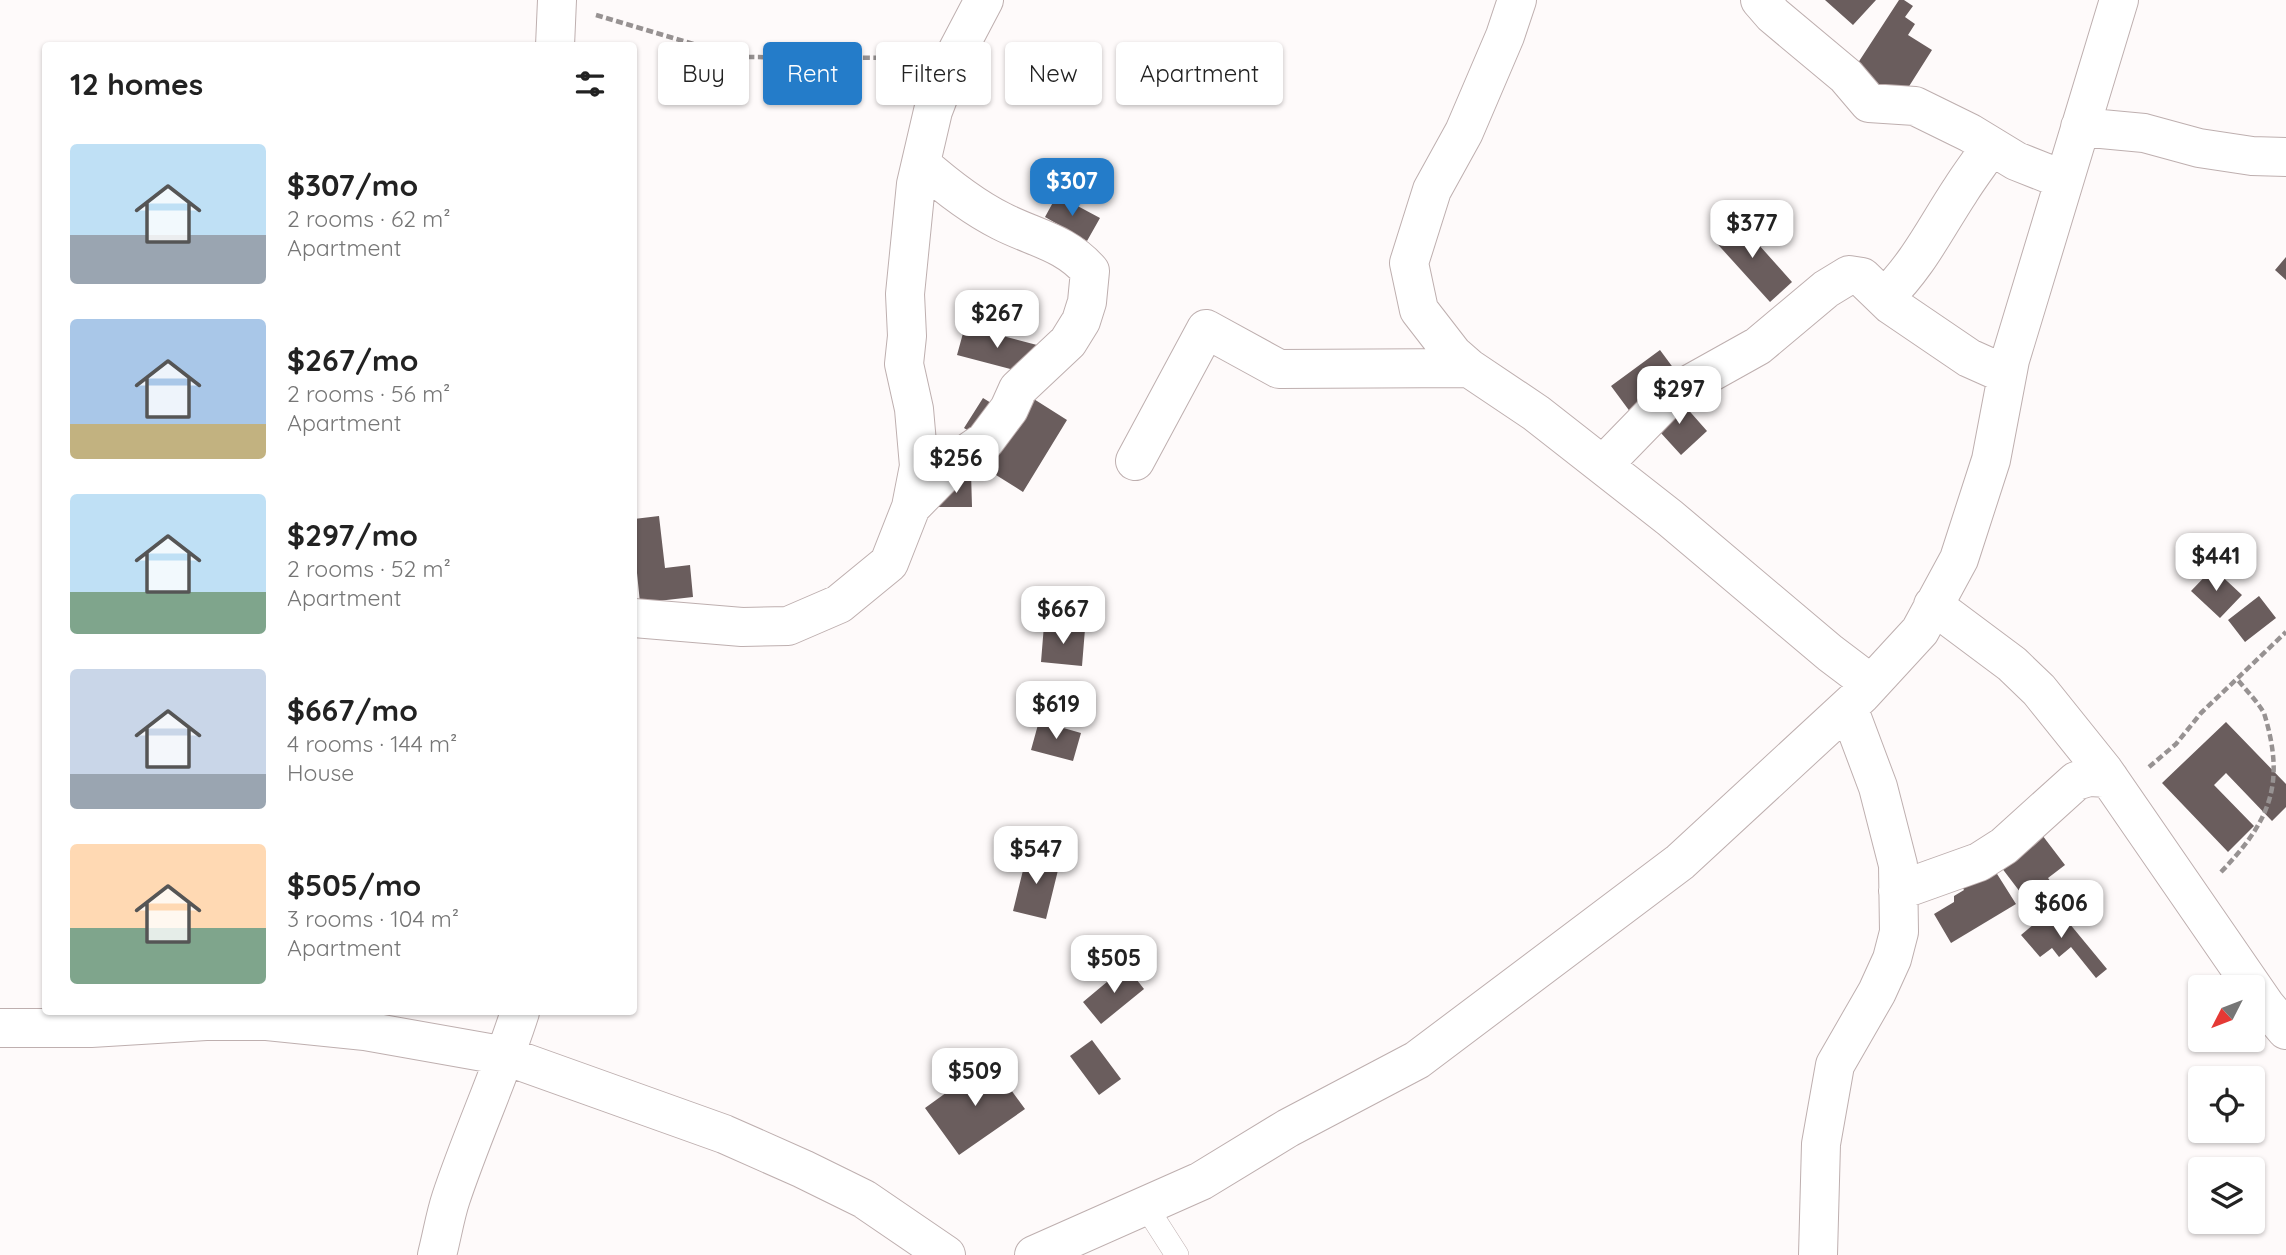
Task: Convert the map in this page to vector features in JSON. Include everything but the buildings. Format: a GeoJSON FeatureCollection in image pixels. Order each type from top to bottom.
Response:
{"type":"FeatureCollection","features":[{"type":"Feature","properties":{"kind":"street"},"geometry":{"type":"LineString","coordinates":[[962,42],[984,0]]}},
{"type":"Feature","properties":{"kind":"street"},"geometry":{"type":"LineString","coordinates":[[1517,0],[1505,36],[1464,132],[1432,190],[1409,263],[1419,310],[1453,354],[1469,368],[1536,412],[1670,517],[1830,653],[1860,696],[1878,787],[1898,865],[1899,932],[1892,959],[1877,992],[1835,1065],[1821,1143],[1818,1255]]}},
{"type":"Feature","properties":{"kind":"street"},"geometry":{"type":"LineString","coordinates":[[1760,0],[1773,15],[1846,76],[1869,103],[1914,106],[2016,161],[2064,180]]}},
{"type":"Feature","properties":{"kind":"street"},"geometry":{"type":"LineString","coordinates":[[1034,1255],[1201,1181],[1288,1128],[1417,1060],[1680,862],[1860,696],[1920,631],[1959,559],[1991,460],[2007,375],[2119,0]]}},
{"type":"Feature","properties":{"kind":"street"},"geometry":{"type":"LineString","coordinates":[[557,42],[571,6]]}},
{"type":"Feature","properties":{"kind":"street"},"geometry":{"type":"LineString","coordinates":[[637,618],[742,627],[788,626],[839,604],[889,563],[911,507],[919,466],[914,409],[904,364],[905,294],[916,184],[935,105]]}},
{"type":"Feature","properties":{"kind":"street"},"geometry":{"type":"LineString","coordinates":[[2080,127],[2144,132],[2199,148],[2252,156],[2286,156]]}},
{"type":"Feature","properties":{"kind":"street"},"geometry":{"type":"LineString","coordinates":[[1885,298],[1902,281],[1932,239],[1991,146]]}},
{"type":"Feature","properties":{"kind":"street"},"geometry":{"type":"LineString","coordinates":[[911,507],[956,461],[985,441],[1009,409],[1018,389],[1068,342],[1081,321],[1090,283],[1090,271],[1068,250],[986,213],[960,197],[921,164]]}},
{"type":"Feature","properties":{"kind":"street"},"geometry":{"type":"LineString","coordinates":[[1603,465],[1672,394],[1758,346],[1841,278],[1849,275],[1862,277],[1891,305],[1969,358],[2007,375]]}},
{"type":"Feature","properties":{"kind":"street"},"geometry":{"type":"LineString","coordinates":[[1135,461],[1206,329],[1279,369],[1469,368]]}},
{"type":"Feature","properties":{"kind":"street"},"geometry":{"type":"LineString","coordinates":[[1933,605],[2012,664],[2039,690],[2113,785],[2266,1006],[2286,1030]]}},
{"type":"Feature","properties":{"kind":"street"},"geometry":{"type":"LineString","coordinates":[[1898,891],[1979,862],[2004,846],[2076,781],[2089,777],[2113,785]]}},
{"type":"Feature","properties":{"kind":"street"},"geometry":{"type":"LineString","coordinates":[[437,1255],[450,1200],[506,1056],[519,1015]]}},
{"type":"Feature","properties":{"kind":"street"},"geometry":{"type":"LineString","coordinates":[[0,1028],[91,1028],[206,1021],[267,1021],[365,1031],[506,1056],[724,1134],[803,1169],[864,1199],[946,1255]]}},
{"type":"Feature","properties":{"kind":"lane"},"geometry":{"type":"LineString","coordinates":[[1145,1205],[1177,1255]]}},
{"type":"Feature","properties":{"kind":"path"},"geometry":{"type":"LineString","coordinates":[[571,6],[737,57],[876,58]]}},
{"type":"Feature","properties":{"kind":"path"},"geometry":{"type":"LineString","coordinates":[[2113,785],[2176,744],[2201,713],[2286,632]]}},
{"type":"Feature","properties":{"kind":"path"},"geometry":{"type":"LineString","coordinates":[[2237,679],[2263,712],[2280,748]]}},
{"type":"Feature","properties":{"kind":"path"},"geometry":{"type":"LineString","coordinates":[[2193,900],[2241,851],[2272,811]]}}]}
